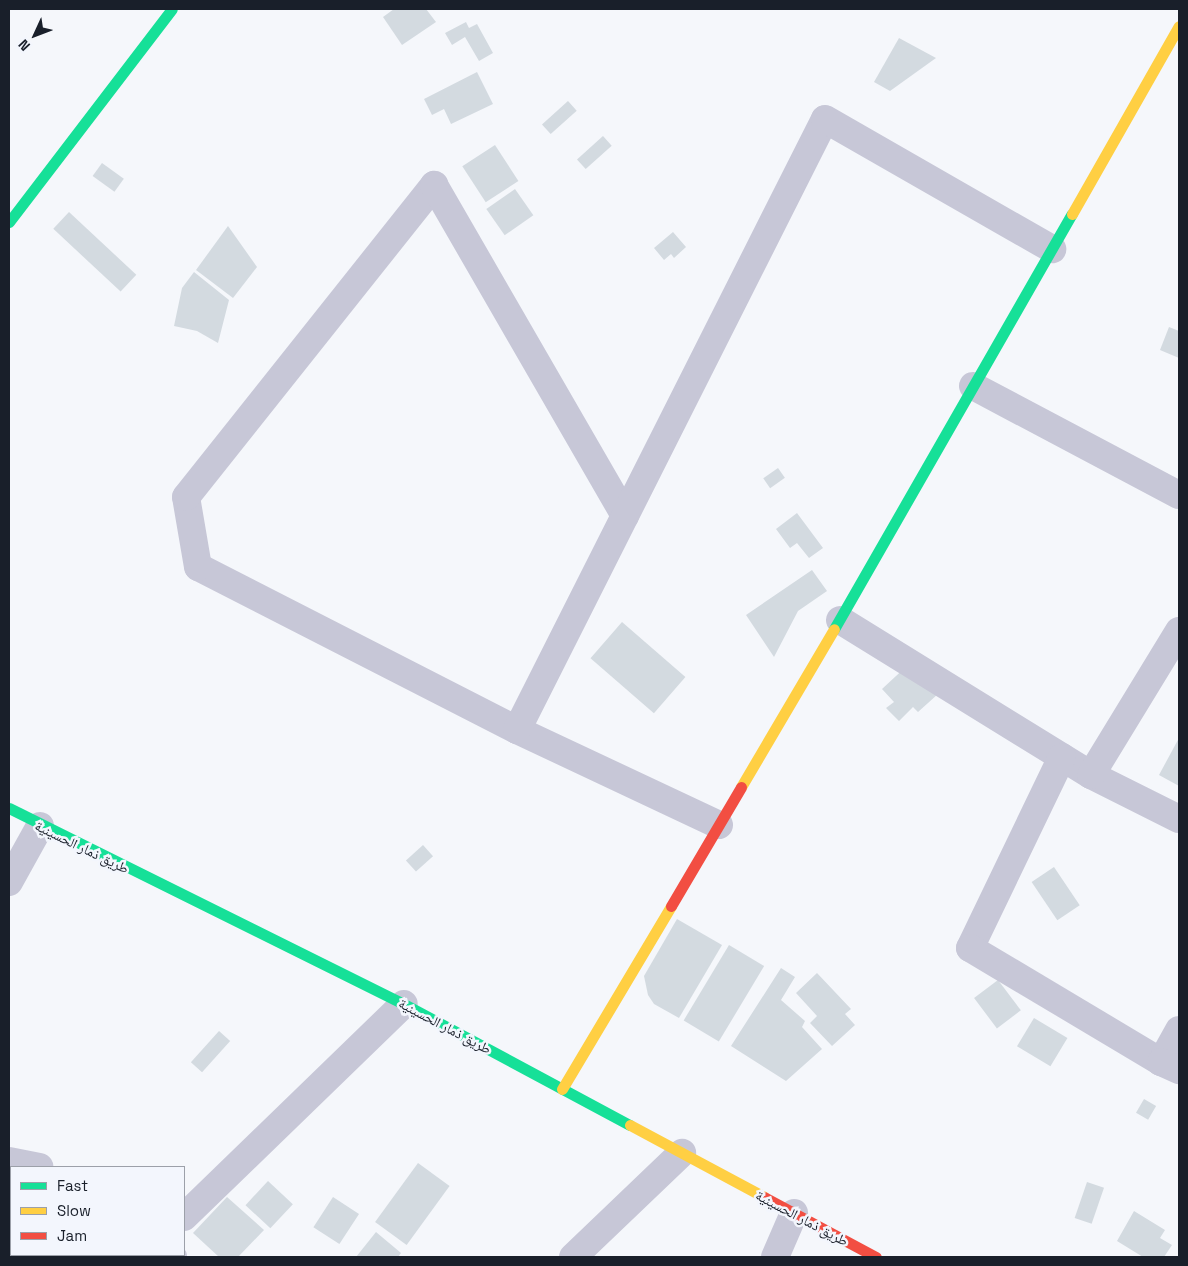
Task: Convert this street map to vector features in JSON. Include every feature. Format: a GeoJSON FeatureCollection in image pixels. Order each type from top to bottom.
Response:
{"type":"FeatureCollection","features":[{"type":"Feature","properties":{"kind":"street"},"geometry":{"type":"LineString","coordinates":[[9,222],[172,9]]}},
{"type":"Feature","properties":{"kind":"street"},"geometry":{"type":"LineString","coordinates":[[562,1088],[840,620],[1179,26]]}},
{"type":"Feature","properties":{"kind":"street"},"geometry":{"type":"LineString","coordinates":[[517,730],[825,118],[1052,249]]}},
{"type":"Feature","properties":{"kind":"street"},"geometry":{"type":"LineString","coordinates":[[625,516],[434,185],[186,497],[198,566],[517,730],[719,825]]}},
{"type":"Feature","properties":{"kind":"street"},"geometry":{"type":"LineString","coordinates":[[973,386],[1179,495]]}},
{"type":"Feature","properties":{"kind":"street"},"geometry":{"type":"LineString","coordinates":[[840,620],[1091,775],[1179,819]]}},
{"type":"Feature","properties":{"kind":"street"},"geometry":{"type":"LineString","coordinates":[[1091,775],[1179,630]]}},
{"type":"Feature","properties":{"kind":"street"},"geometry":{"type":"LineString","coordinates":[[1062,757],[970,948],[1170,1066],[1179,1030]]}},
{"type":"Feature","properties":{"kind":"street","name":"طريق ذمار الحسينية"},"geometry":{"type":"LineString","coordinates":[[9,808],[40,826],[404,1004],[876,1257]]}},
{"type":"Feature","properties":{"kind":"street"},"geometry":{"type":"LineString","coordinates":[[9,882],[40,826]]}},
{"type":"Feature","properties":{"kind":"street"},"geometry":{"type":"LineString","coordinates":[[185,1216],[404,1004]]}},
{"type":"Feature","properties":{"kind":"street"},"geometry":{"type":"LineString","coordinates":[[573,1257],[682,1153]]}},
{"type":"Feature","properties":{"kind":"street"},"geometry":{"type":"LineString","coordinates":[[9,1161],[35,1166]]}},
{"type":"Feature","properties":{"kind":"street"},"geometry":{"type":"LineString","coordinates":[[776,1257],[794,1213]]}},
{"type":"Feature","properties":{"kind":"building"},"geometry":{"type":"Polygon","coordinates":[[[394,9],[426,9],[436,22],[402,45],[383,17],[394,9]]]}},
{"type":"Feature","properties":{"kind":"building"},"geometry":{"type":"Polygon","coordinates":[[[466,22],[469,28],[477,24],[493,53],[479,61],[465,37],[452,45],[445,33],[466,22]]]}},
{"type":"Feature","properties":{"kind":"building"},"geometry":{"type":"Polygon","coordinates":[[[899,38],[936,58],[890,91],[874,82],[899,38]]]}},
{"type":"Feature","properties":{"kind":"building"},"geometry":{"type":"Polygon","coordinates":[[[477,72],[493,104],[451,124],[444,109],[432,115],[424,99],[477,72]]]}},
{"type":"Feature","properties":{"kind":"building"},"geometry":{"type":"Polygon","coordinates":[[[568,101],[577,111],[551,134],[542,124],[568,101]]]}},
{"type":"Feature","properties":{"kind":"building"},"geometry":{"type":"Polygon","coordinates":[[[603,136],[612,146],[586,169],[577,159],[603,136]]]}},
{"type":"Feature","properties":{"kind":"building"},"geometry":{"type":"Polygon","coordinates":[[[495,145],[518,181],[486,202],[462,166],[495,145]]]}},
{"type":"Feature","properties":{"kind":"building"},"geometry":{"type":"Polygon","coordinates":[[[102,163],[124,179],[114,192],[93,176],[102,163]]]}},
{"type":"Feature","properties":{"kind":"building"},"geometry":{"type":"Polygon","coordinates":[[[515,189],[533,215],[505,235],[486,209],[515,189]]]}},
{"type":"Feature","properties":{"kind":"building"},"geometry":{"type":"Polygon","coordinates":[[[69,212],[136,275],[121,292],[53,229],[69,212]]]}},
{"type":"Feature","properties":{"kind":"building"},"geometry":{"type":"Polygon","coordinates":[[[228,226],[257,267],[233,298],[196,270],[228,226]]]}},
{"type":"Feature","properties":{"kind":"building"},"geometry":{"type":"Polygon","coordinates":[[[673,232],[686,247],[674,258],[671,254],[664,260],[654,248],[673,232]]]}},
{"type":"Feature","properties":{"kind":"building"},"geometry":{"type":"Polygon","coordinates":[[[194,272],[229,300],[218,343],[197,331],[174,326],[182,288],[194,272]]]}},
{"type":"Feature","properties":{"kind":"building"},"geometry":{"type":"Polygon","coordinates":[[[1169,327],[1179,331],[1179,358],[1160,350],[1169,327]]]}},
{"type":"Feature","properties":{"kind":"building"},"geometry":{"type":"Polygon","coordinates":[[[778,468],[785,478],[770,488],[763,478],[778,468]]]}},
{"type":"Feature","properties":{"kind":"building"},"geometry":{"type":"Polygon","coordinates":[[[797,513],[823,548],[809,558],[797,543],[790,548],[776,529],[797,513]]]}},
{"type":"Feature","properties":{"kind":"building"},"geometry":{"type":"Polygon","coordinates":[[[812,570],[827,591],[798,611],[774,657],[746,615],[812,570]]]}},
{"type":"Feature","properties":{"kind":"building"},"geometry":{"type":"Polygon","coordinates":[[[622,622],[685,677],[654,713],[591,658],[622,622]]]}},
{"type":"Feature","properties":{"kind":"building"},"geometry":{"type":"Polygon","coordinates":[[[910,663],[938,694],[918,712],[913,707],[899,721],[886,708],[894,702],[882,689],[910,663]]]}},
{"type":"Feature","properties":{"kind":"building"},"geometry":{"type":"Polygon","coordinates":[[[1179,738],[1179,786],[1159,775],[1179,738]]]}},
{"type":"Feature","properties":{"kind":"building"},"geometry":{"type":"Polygon","coordinates":[[[423,845],[433,856],[416,872],[406,860],[423,845]]]}},
{"type":"Feature","properties":{"kind":"building"},"geometry":{"type":"Polygon","coordinates":[[[1054,867],[1080,905],[1057,920],[1032,882],[1054,867]]]}},
{"type":"Feature","properties":{"kind":"building"},"geometry":{"type":"Polygon","coordinates":[[[677,919],[722,945],[679,1018],[654,1004],[648,995],[644,976],[677,919]]]}},
{"type":"Feature","properties":{"kind":"building"},"geometry":{"type":"Polygon","coordinates":[[[729,945],[764,966],[719,1042],[684,1020],[729,945]]]}},
{"type":"Feature","properties":{"kind":"building"},"geometry":{"type":"Polygon","coordinates":[[[781,968],[795,977],[781,1000],[805,1021],[802,1027],[822,1049],[786,1081],[731,1046],[781,968]]]}},
{"type":"Feature","properties":{"kind":"building"},"geometry":{"type":"Polygon","coordinates":[[[817,973],[851,1009],[845,1014],[855,1025],[832,1046],[810,1023],[817,1016],[796,993],[817,973]]]}},
{"type":"Feature","properties":{"kind":"building"},"geometry":{"type":"Polygon","coordinates":[[[998,980],[1021,1010],[997,1028],[974,998],[998,980]]]}},
{"type":"Feature","properties":{"kind":"building"},"geometry":{"type":"Polygon","coordinates":[[[1034,1018],[1067,1038],[1050,1066],[1017,1046],[1034,1018]]]}},
{"type":"Feature","properties":{"kind":"building"},"geometry":{"type":"Polygon","coordinates":[[[219,1031],[230,1041],[202,1072],[191,1062],[219,1031]]]}},
{"type":"Feature","properties":{"kind":"building"},"geometry":{"type":"Polygon","coordinates":[[[1144,1099],[1156,1106],[1148,1120],[1136,1113],[1144,1099]]]}},
{"type":"Feature","properties":{"kind":"building"},"geometry":{"type":"Polygon","coordinates":[[[418,1163],[450,1186],[407,1245],[375,1222],[418,1163]]]}},
{"type":"Feature","properties":{"kind":"building"},"geometry":{"type":"Polygon","coordinates":[[[268,1181],[293,1204],[270,1228],[245,1205],[268,1181]]]}},
{"type":"Feature","properties":{"kind":"building"},"geometry":{"type":"Polygon","coordinates":[[[1087,1182],[1104,1188],[1092,1224],[1075,1218],[1087,1182]]]}},
{"type":"Feature","properties":{"kind":"building"},"geometry":{"type":"Polygon","coordinates":[[[227,1197],[264,1230],[238,1257],[219,1257],[193,1233],[227,1197]]]}},
{"type":"Feature","properties":{"kind":"building"},"geometry":{"type":"Polygon","coordinates":[[[333,1197],[359,1214],[339,1244],[313,1227],[333,1197]]]}},
{"type":"Feature","properties":{"kind":"building"},"geometry":{"type":"Polygon","coordinates":[[[1134,1211],[1165,1230],[1160,1238],[1172,1245],[1164,1257],[1143,1257],[1117,1241],[1134,1211]]]}},
{"type":"Feature","properties":{"kind":"building"},"geometry":{"type":"Polygon","coordinates":[[[376,1232],[401,1253],[398,1257],[356,1257],[376,1232]]]}},
{"type":"Feature","properties":{"kind":"traffic: fast"},"geometry":{"type":"LineString","coordinates":[[9,222],[172,9]]}},
{"type":"Feature","properties":{"kind":"traffic: fast"},"geometry":{"type":"LineString","coordinates":[[834,629],[1072,214]]}},
{"type":"Feature","properties":{"kind":"traffic: fast"},"geometry":{"type":"LineString","coordinates":[[9,808],[404,1004],[630,1125]]}},
{"type":"Feature","properties":{"kind":"traffic: slow"},"geometry":{"type":"LineString","coordinates":[[1072,214],[1179,26]]}},
{"type":"Feature","properties":{"kind":"traffic: slow"},"geometry":{"type":"LineString","coordinates":[[741,787],[834,629]]}},
{"type":"Feature","properties":{"kind":"traffic: slow"},"geometry":{"type":"LineString","coordinates":[[562,1089],[671,906]]}},
{"type":"Feature","properties":{"kind":"traffic: slow"},"geometry":{"type":"LineString","coordinates":[[630,1125],[764,1197]]}},
{"type":"Feature","properties":{"kind":"traffic: jam"},"geometry":{"type":"LineString","coordinates":[[671,906],[741,787]]}},
{"type":"Feature","properties":{"kind":"traffic: jam"},"geometry":{"type":"LineString","coordinates":[[764,1197],[876,1257]]}}]}
